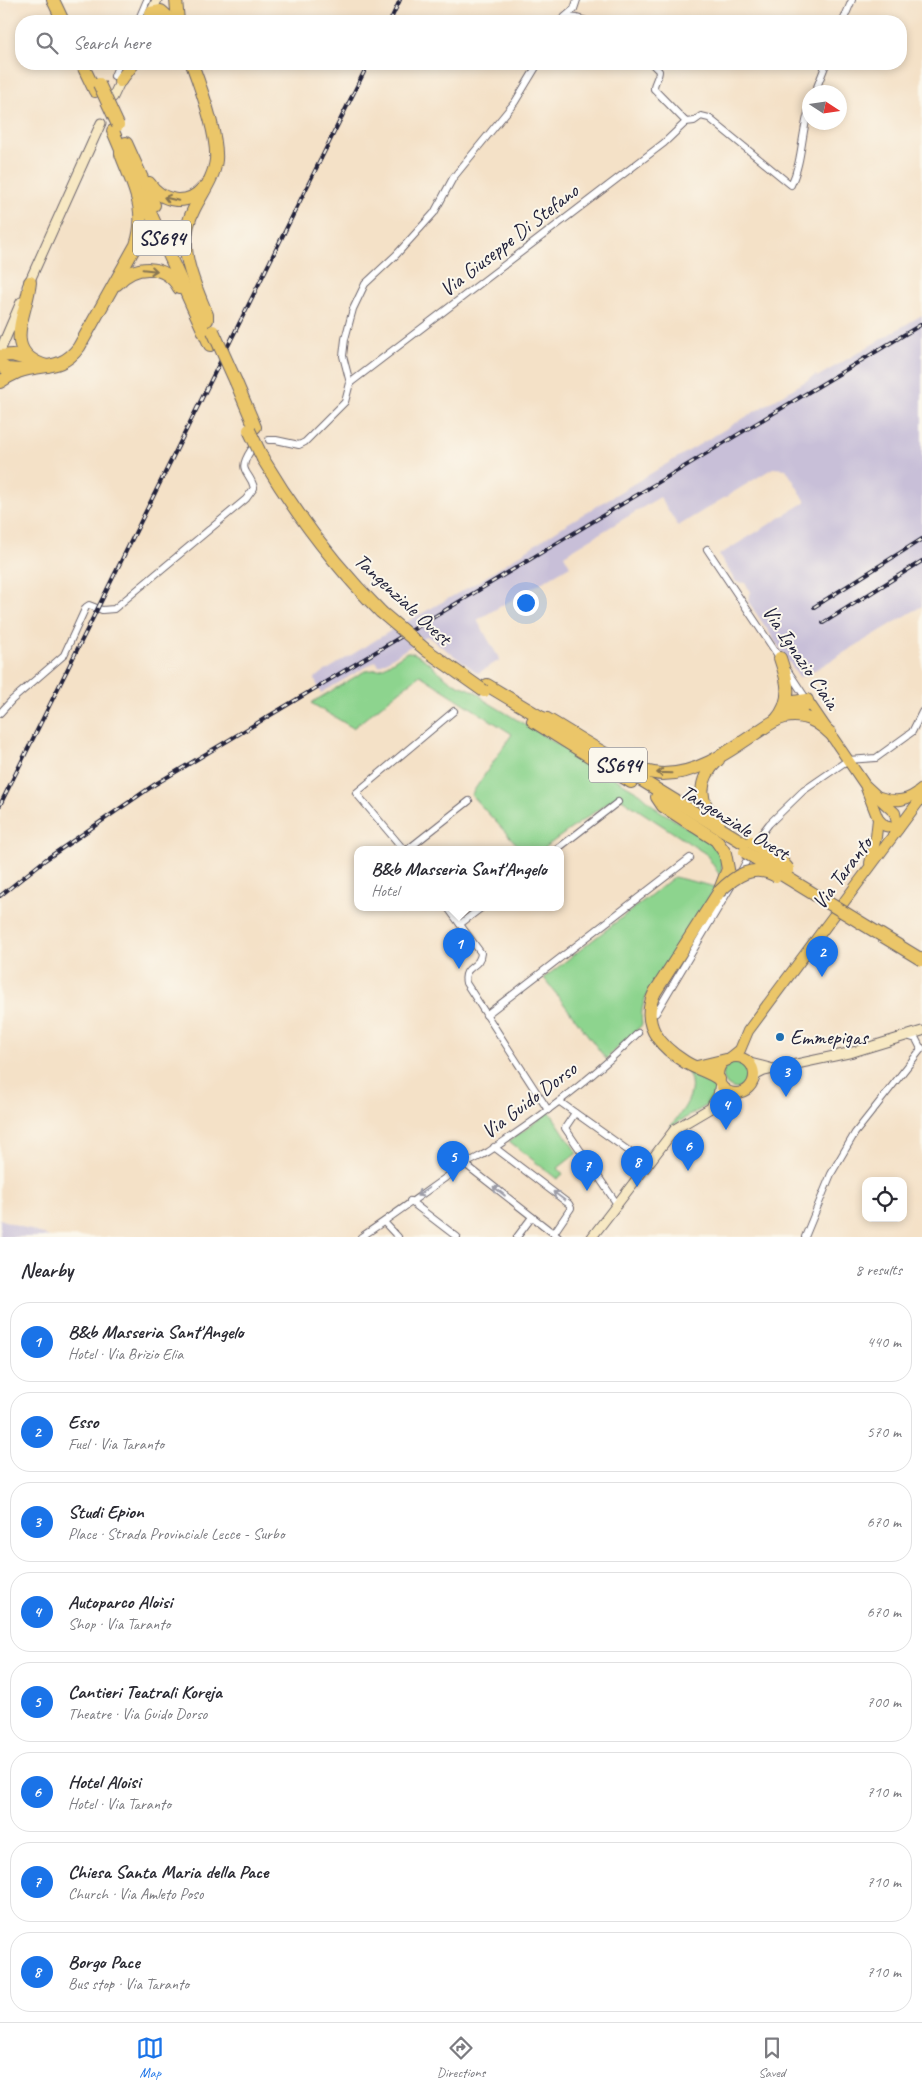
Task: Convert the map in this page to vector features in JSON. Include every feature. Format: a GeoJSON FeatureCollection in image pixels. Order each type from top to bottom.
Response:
{"type":"FeatureCollection","features":[{"type":"Feature","properties":{"kind":"highway"},"geometry":{"type":"LineString","coordinates":[[53,0],[60,15]]}},
{"type":"Feature","properties":{"kind":"highway"},"geometry":{"type":"LineString","coordinates":[[61,0],[68,15]]}},
{"type":"Feature","properties":{"kind":"highway"},"geometry":{"type":"LineString","coordinates":[[176,0],[177,15]]}},
{"type":"Feature","properties":{"kind":"highway"},"geometry":{"type":"LineString","coordinates":[[154,15],[161,11],[165,15]]}},
{"type":"Feature","properties":{"kind":"highway","name":"Tangenziale Ovest"},"geometry":{"type":"LineString","coordinates":[[86,70],[97,88],[252,428],[286,498],[348,579],[384,609],[426,650],[657,797],[788,870],[922,952]]}},
{"type":"Feature","properties":{"kind":"highway","name":"Tangenziale Ovest"},"geometry":{"type":"LineString","coordinates":[[92,70],[97,88]]}},
{"type":"Feature","properties":{"kind":"highway"},"geometry":{"type":"LineString","coordinates":[[117,79],[127,70]]}},
{"type":"Feature","properties":{"kind":"highway"},"geometry":{"type":"LineString","coordinates":[[189,70],[198,85]]}},
{"type":"Feature","properties":{"kind":"highway"},"geometry":{"type":"LineString","coordinates":[[110,292],[126,275],[135,270],[144,268],[163,272],[177,285],[202,332],[209,333],[207,315],[188,265],[186,242],[192,212],[211,178],[216,163],[216,143],[194,70]]}},
{"type":"Feature","properties":{"kind":"highway"},"geometry":{"type":"LineString","coordinates":[[115,128],[125,133],[149,183],[163,197],[180,201],[188,199],[201,191],[211,178]]}},
{"type":"Feature","properties":{"kind":"highway","name":"Tangenziale Ovest"},"geometry":{"type":"LineString","coordinates":[[115,128],[121,149],[209,333]]}},
{"type":"Feature","properties":{"kind":"highway"},"geometry":{"type":"LineString","coordinates":[[0,365],[7,369],[29,365],[49,367],[66,361],[76,352],[110,292],[136,245],[142,218],[138,197],[121,154],[121,149]]}},
{"type":"Feature","properties":{"kind":"highway"},"geometry":{"type":"LineString","coordinates":[[29,365],[18,348],[15,331],[30,282]]}},
{"type":"Feature","properties":{"kind":"highway"},"geometry":{"type":"LineString","coordinates":[[0,356],[12,356],[29,365]]}},
{"type":"Feature","properties":{"kind":"highway"},"geometry":{"type":"LineString","coordinates":[[0,382],[29,365]]}},
{"type":"Feature","properties":{"kind":"highway"},"geometry":{"type":"LineString","coordinates":[[780,658],[788,684],[787,713]]}},
{"type":"Feature","properties":{"kind":"highway","name":"Tangenziale Ovest"},"geometry":{"type":"LineString","coordinates":[[486,688],[541,718],[748,847],[832,905],[922,960]]}},
{"type":"Feature","properties":{"kind":"highway"},"geometry":{"type":"LineString","coordinates":[[541,718],[548,718],[618,760],[648,772],[667,774],[685,772],[726,753],[787,713],[794,702],[807,700]]}},
{"type":"Feature","properties":{"kind":"highway"},"geometry":{"type":"LineString","coordinates":[[787,713],[813,720],[830,733]]}},
{"type":"Feature","properties":{"kind":"highway"},"geometry":{"type":"LineString","coordinates":[[726,753],[706,774],[703,783],[703,797],[710,814],[748,847]]}},
{"type":"Feature","properties":{"kind":"highway"},"geometry":{"type":"LineString","coordinates":[[657,797],[663,806],[705,832],[721,846],[728,868],[719,892]]}},
{"type":"Feature","properties":{"kind":"highway"},"geometry":{"type":"LineString","coordinates":[[719,1081],[707,1070],[697,1067],[674,1054],[655,1035],[649,1017],[649,1008],[661,982],[719,892],[740,874],[755,870],[764,871],[832,905]]}},
{"type":"Feature","properties":{"kind":"highway"},"geometry":{"type":"LineString","coordinates":[[697,1067],[728,1059]]}},
{"type":"Feature","properties":{"kind":"main road","name":"Via Ignazio Ciaia"},"geometry":{"type":"LineString","coordinates":[[807,700],[865,785],[895,813],[898,829]]}},
{"type":"Feature","properties":{"kind":"main road","name":"Via Ignazio Ciaia"},"geometry":{"type":"LineString","coordinates":[[865,785],[878,819],[874,850],[867,871]]}},
{"type":"Feature","properties":{"kind":"main road"},"geometry":{"type":"LineString","coordinates":[[876,796],[890,800],[902,800],[910,798],[922,789]]}},
{"type":"Feature","properties":{"kind":"main road","name":"Via Taranto"},"geometry":{"type":"LineString","coordinates":[[719,1081],[719,1069],[740,1050],[748,1031],[922,798]]}},
{"type":"Feature","properties":{"kind":"main road"},"geometry":{"type":"LineString","coordinates":[[878,819],[885,826],[898,829]]}},
{"type":"Feature","properties":{"kind":"main road","name":"Via Taranto"},"geometry":{"type":"LineString","coordinates":[[754,1080],[754,1073],[745,1045],[756,1020]]}},
{"type":"Feature","properties":{"kind":"main road"},"geometry":{"type":"LineString","coordinates":[[728,1059],[737,1057],[749,1062]]}},
{"type":"Feature","properties":{"kind":"main road"},"geometry":{"type":"LineString","coordinates":[[719,1081],[726,1089],[738,1093],[748,1088],[754,1080]]}},
{"type":"Feature","properties":{"kind":"street"},"geometry":{"type":"LineString","coordinates":[[147,0],[147,15]]}},
{"type":"Feature","properties":{"kind":"street"},"geometry":{"type":"LineString","coordinates":[[149,15],[156,0]]}},
{"type":"Feature","properties":{"kind":"street"},"geometry":{"type":"LineString","coordinates":[[568,15],[574,9],[578,0]]}},
{"type":"Feature","properties":{"kind":"street"},"geometry":{"type":"LineString","coordinates":[[846,15],[852,0]]}},
{"type":"Feature","properties":{"kind":"street"},"geometry":{"type":"LineString","coordinates":[[113,97],[118,70]]}},
{"type":"Feature","properties":{"kind":"street"},"geometry":{"type":"LineString","coordinates":[[117,79],[124,70]]}},
{"type":"Feature","properties":{"kind":"street"},"geometry":{"type":"LineString","coordinates":[[269,440],[293,445],[305,442],[345,402],[350,382],[343,349],[353,309],[365,284],[391,261],[430,218],[453,178],[515,102],[534,70]]}},
{"type":"Feature","properties":{"kind":"street"},"geometry":{"type":"LineString","coordinates":[[658,70],[654,89],[686,122],[701,116],[709,118],[791,185],[798,168],[804,130]]}},
{"type":"Feature","properties":{"kind":"street"},"geometry":{"type":"LineString","coordinates":[[818,85],[824,70]]}},
{"type":"Feature","properties":{"kind":"street","name":"Via Giuseppe Di Stefano"},"geometry":{"type":"LineString","coordinates":[[350,382],[664,143],[686,122]]}},
{"type":"Feature","properties":{"kind":"street"},"geometry":{"type":"LineString","coordinates":[[0,352],[101,123]]}},
{"type":"Feature","properties":{"kind":"street"},"geometry":{"type":"LineString","coordinates":[[0,713],[12,700],[64,655],[86,607],[89,605],[108,610],[114,609],[246,499],[254,488],[244,470],[245,458],[251,450]]}},
{"type":"Feature","properties":{"kind":"street","name":"Via Ignazio Ciaia"},"geometry":{"type":"LineString","coordinates":[[707,549],[807,700]]}},
{"type":"Feature","properties":{"kind":"street"},"geometry":{"type":"LineString","coordinates":[[402,846],[356,793],[454,711]]}},
{"type":"Feature","properties":{"kind":"street"},"geometry":{"type":"LineString","coordinates":[[656,1013],[742,870],[759,836],[768,824],[803,791],[848,760],[876,758],[912,732],[922,712]]}},
{"type":"Feature","properties":{"kind":"street"},"geometry":{"type":"LineString","coordinates":[[410,846],[469,801]]}},
{"type":"Feature","properties":{"kind":"street"},"geometry":{"type":"LineString","coordinates":[[561,846],[618,802]]}},
{"type":"Feature","properties":{"kind":"street"},"geometry":{"type":"LineString","coordinates":[[486,1015],[690,858]]}},
{"type":"Feature","properties":{"kind":"street"},"geometry":{"type":"LineString","coordinates":[[450,911],[481,954],[481,960],[467,970],[466,984],[548,1110]]}},
{"type":"Feature","properties":{"kind":"street"},"geometry":{"type":"LineString","coordinates":[[460,924],[478,911]]}},
{"type":"Feature","properties":{"kind":"street"},"geometry":{"type":"LineString","coordinates":[[754,1080],[760,1073],[853,1052],[922,1031]]}},
{"type":"Feature","properties":{"kind":"street","name":"Via Guido Dorso"},"geometry":{"type":"LineString","coordinates":[[361,1237],[384,1222],[410,1201],[560,1102],[613,1058],[638,1033]]}},
{"type":"Feature","properties":{"kind":"street"},"geometry":{"type":"LineString","coordinates":[[805,1237],[830,1174],[855,1133],[922,1049],[916,1039],[907,1036]]}},
{"type":"Feature","properties":{"kind":"street"},"geometry":{"type":"LineString","coordinates":[[749,1062],[764,1067],[778,1068]]}},
{"type":"Feature","properties":{"kind":"street","name":"Via Taranto"},"geometry":{"type":"LineString","coordinates":[[707,1111],[718,1096],[719,1081]]}},
{"type":"Feature","properties":{"kind":"street"},"geometry":{"type":"LineString","coordinates":[[592,1237],[675,1129],[707,1111],[725,1098],[738,1093]]}},
{"type":"Feature","properties":{"kind":"street"},"geometry":{"type":"LineString","coordinates":[[560,1102],[647,1164]]}},
{"type":"Feature","properties":{"kind":"street"},"geometry":{"type":"LineString","coordinates":[[575,1113],[565,1128],[617,1204]]}},
{"type":"Feature","properties":{"kind":"street"},"geometry":{"type":"LineString","coordinates":[[465,1164],[556,1235],[569,1213],[571,1208],[569,1204],[494,1147]]}},
{"type":"Feature","properties":{"kind":"street"},"geometry":{"type":"LineString","coordinates":[[410,1201],[457,1237]]}},
{"type":"Feature","properties":{"kind":"street"},"geometry":{"type":"LineString","coordinates":[[517,1237],[532,1217]]}},
{"type":"Feature","properties":{"kind":"street"},"geometry":{"type":"LineString","coordinates":[[384,1222],[398,1237]]}},
{"type":"Feature","properties":{"kind":"shaded area"},"geometry":{"type":"Polygon","coordinates":[[[922,315],[922,606],[805,676],[799,677],[748,601],[750,592],[745,583],[736,582],[719,555],[806,502],[786,469],[773,468],[678,526],[660,497],[564,555],[570,566],[477,620],[500,660],[478,673],[427,636],[379,666],[376,661],[321,693],[314,678],[392,630],[478,582],[565,525],[675,459],[816,375],[817,377],[922,315]]]}},
{"type":"Feature","properties":{"kind":"shaded area"},"geometry":{"type":"Polygon","coordinates":[[[0,1219],[50,1237],[0,1237],[0,1219]]]}},
{"type":"Feature","properties":{"kind":"green space"},"geometry":{"type":"Polygon","coordinates":[[[407,652],[417,655],[453,683],[477,693],[484,700],[641,794],[657,809],[709,841],[722,857],[721,877],[706,854],[617,796],[547,846],[518,846],[471,795],[512,734],[420,675],[353,728],[311,703],[365,671],[381,669],[407,652]]]}},
{"type":"Feature","properties":{"kind":"green space"},"geometry":{"type":"Polygon","coordinates":[[[674,877],[716,887],[646,996],[643,1005],[642,1025],[606,1059],[544,978],[674,877]]]}},
{"type":"Feature","properties":{"kind":"green space"},"geometry":{"type":"Polygon","coordinates":[[[737,1061],[747,1065],[751,1075],[747,1085],[737,1089],[727,1085],[723,1075],[727,1065],[737,1061]]]}},
{"type":"Feature","properties":{"kind":"green space"},"geometry":{"type":"Polygon","coordinates":[[[685,1068],[702,1073],[717,1087],[711,1103],[670,1127],[685,1106],[691,1092],[690,1076],[685,1068]]]}},
{"type":"Feature","properties":{"kind":"green space"},"geometry":{"type":"Polygon","coordinates":[[[550,1112],[577,1153],[558,1168],[563,1174],[557,1179],[509,1141],[550,1112]]]}},
{"type":"Feature","properties":{"kind":"railway"},"geometry":{"type":"LineString","coordinates":[[393,15],[400,0]]}},
{"type":"Feature","properties":{"kind":"railway"},"geometry":{"type":"LineString","coordinates":[[0,805],[365,70]]}},
{"type":"Feature","properties":{"kind":"railway"},"geometry":{"type":"LineString","coordinates":[[0,896],[45,860],[154,785],[922,324]]}},
{"type":"Feature","properties":{"kind":"railway"},"geometry":{"type":"LineString","coordinates":[[814,607],[922,539]]}},
{"type":"Feature","properties":{"kind":"railway"},"geometry":{"type":"LineString","coordinates":[[823,623],[922,561]]}},
{"type":"Feature","properties":{"kind":"place","name":"B&b Masseria Sant'Angelo"},"geometry":{"type":"Point","coordinates":[459,969]}},
{"type":"Feature","properties":{"kind":"place","name":"Esso"},"geometry":{"type":"Point","coordinates":[822,977]}},
{"type":"Feature","properties":{"kind":"place","name":"Emmepigas"},"geometry":{"type":"Point","coordinates":[780,1037]}},
{"type":"Feature","properties":{"kind":"place","name":"Studi Epion"},"geometry":{"type":"Point","coordinates":[786,1097]}},
{"type":"Feature","properties":{"kind":"place","name":"Autoparco Aloisi"},"geometry":{"type":"Point","coordinates":[726,1130]}},
{"type":"Feature","properties":{"kind":"place","name":"Hotel Aloisi"},"geometry":{"type":"Point","coordinates":[688,1171]}},
{"type":"Feature","properties":{"kind":"place","name":"Cantieri Teatrali Koreja"},"geometry":{"type":"Point","coordinates":[453,1182]}},
{"type":"Feature","properties":{"kind":"place","name":"Borgo Pace"},"geometry":{"type":"Point","coordinates":[637,1187]}},
{"type":"Feature","properties":{"kind":"place","name":"Chiesa Santa Maria della Pace"},"geometry":{"type":"Point","coordinates":[587,1191]}}]}
